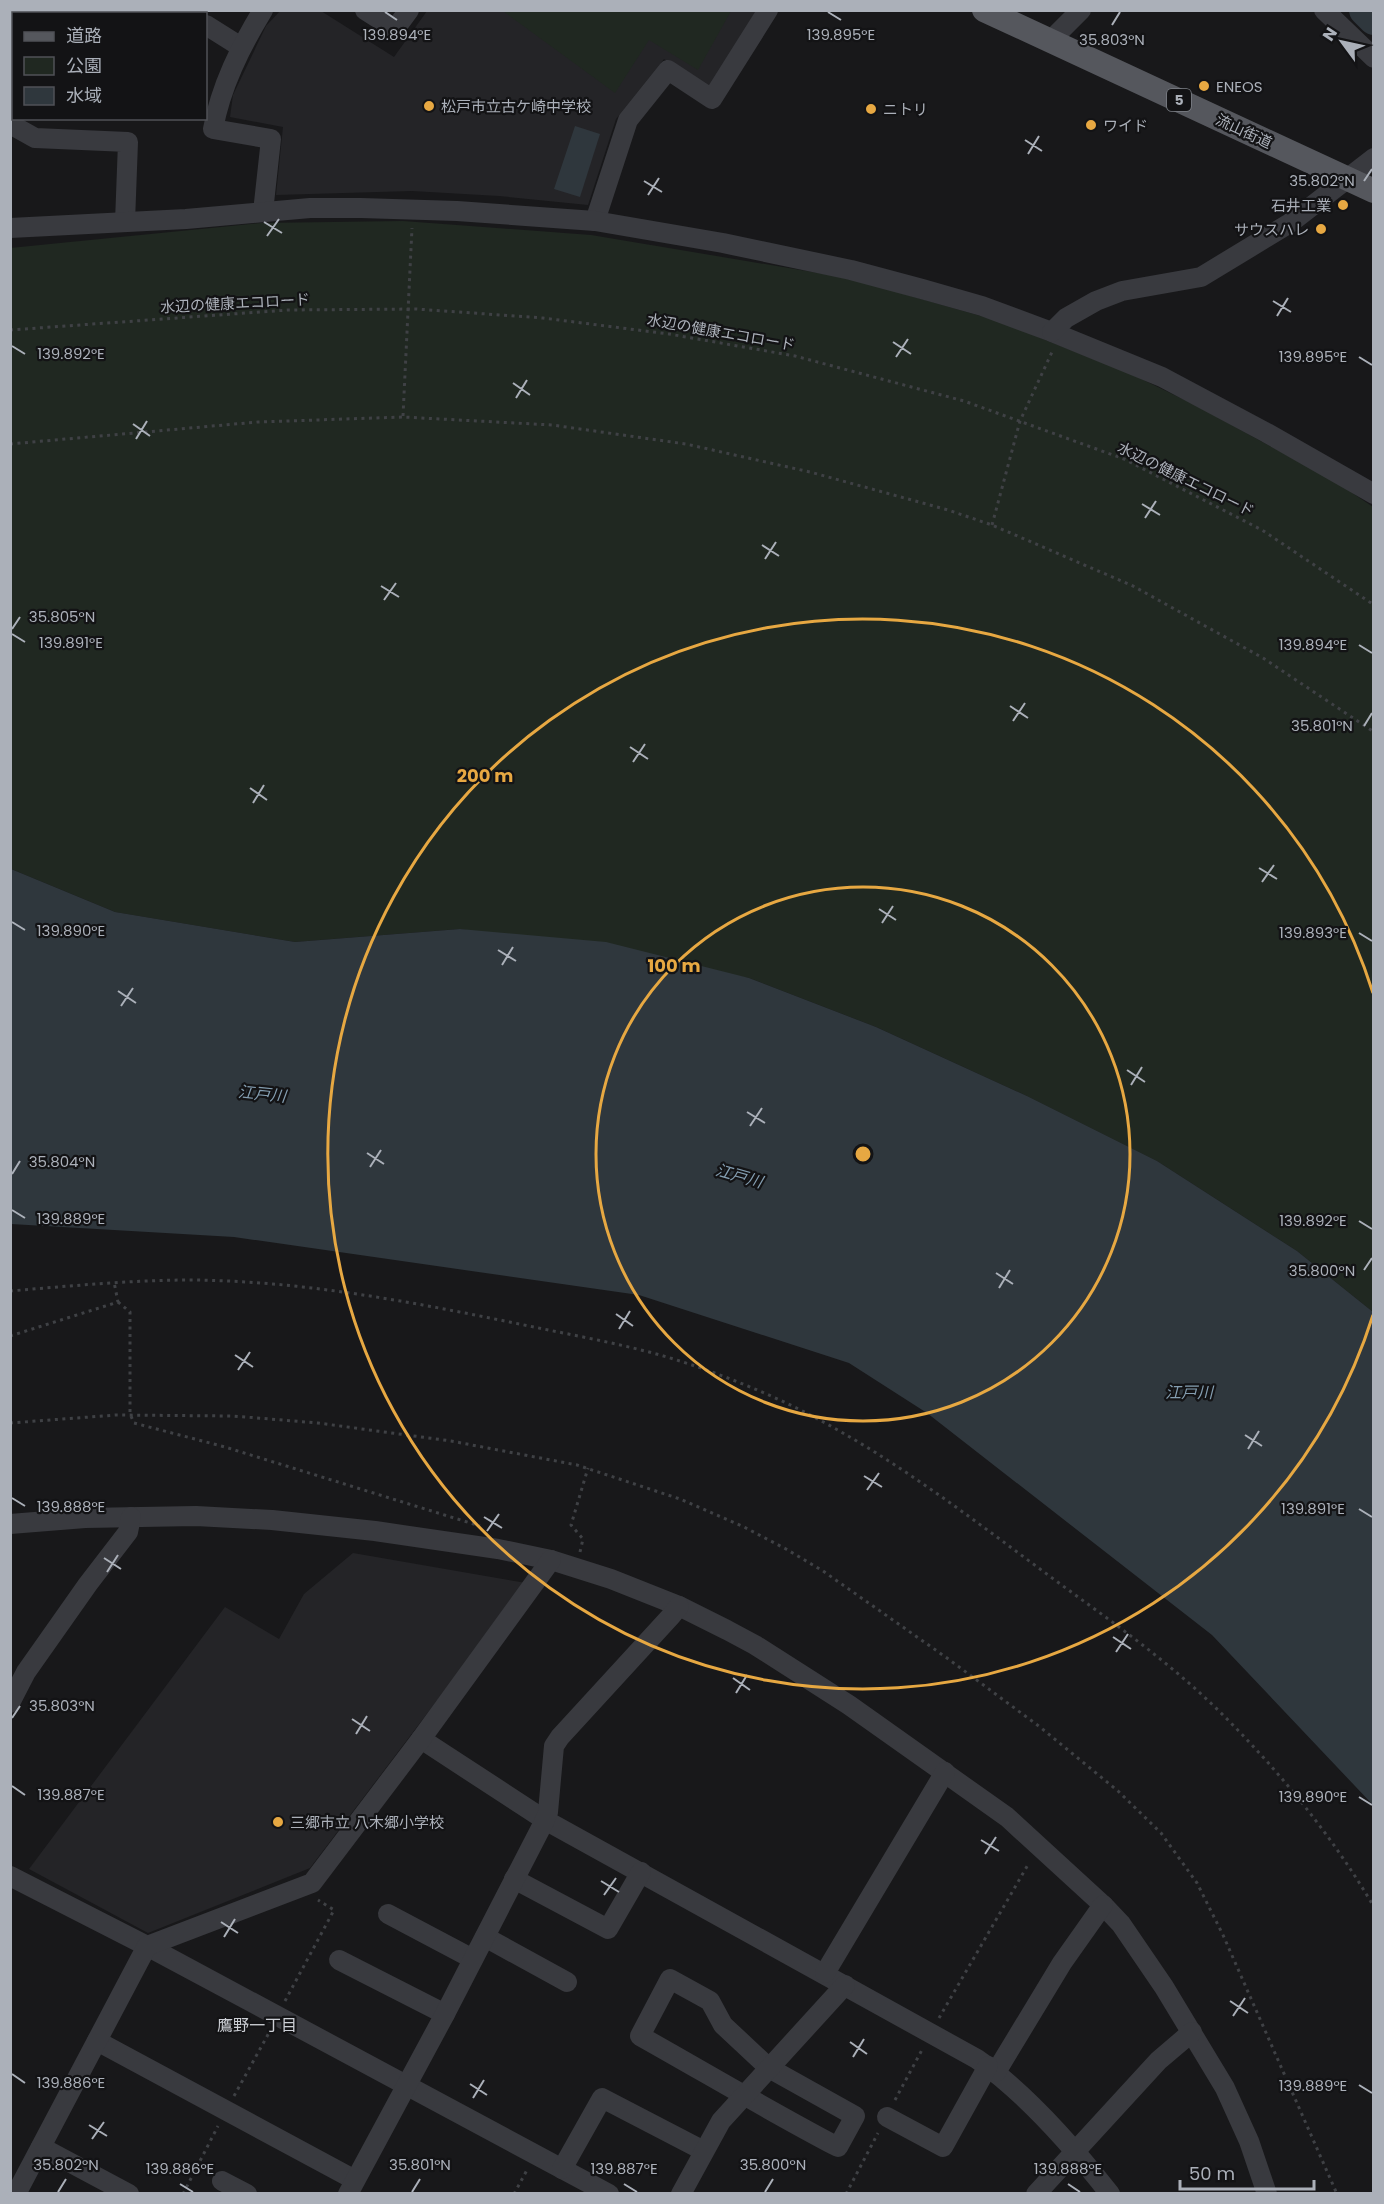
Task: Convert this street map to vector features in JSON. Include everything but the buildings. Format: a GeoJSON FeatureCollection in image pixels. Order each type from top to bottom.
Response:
{"type":"FeatureCollection","features":[{"type":"Feature","properties":{"kind":"main road","name":"流山街道"},"geometry":{"type":"LineString","coordinates":[[984,10],[1374,190]]}},
{"type":"Feature","properties":{"kind":"street"},"geometry":{"type":"LineString","coordinates":[[263,10],[241,47],[220,97],[213,129],[271,139],[263,212]]}},
{"type":"Feature","properties":{"kind":"street"},"geometry":{"type":"LineString","coordinates":[[366,10],[395,29],[409,10]]}},
{"type":"Feature","properties":{"kind":"street"},"geometry":{"type":"LineString","coordinates":[[595,221],[628,120],[668,70],[712,99],[768,10]]}},
{"type":"Feature","properties":{"kind":"street"},"geometry":{"type":"LineString","coordinates":[[1054,43],[1058,33],[1081,10]]}},
{"type":"Feature","properties":{"kind":"street"},"geometry":{"type":"LineString","coordinates":[[1324,10],[1374,58]]}},
{"type":"Feature","properties":{"kind":"street"},"geometry":{"type":"LineString","coordinates":[[207,26],[241,47]]}},
{"type":"Feature","properties":{"kind":"street"},"geometry":{"type":"LineString","coordinates":[[10,124],[35,138],[128,142],[124,222]]}},
{"type":"Feature","properties":{"kind":"street"},"geometry":{"type":"LineString","coordinates":[[1053,340],[1066,318],[1096,301],[1122,291],[1201,277],[1290,223],[1374,158]]}},
{"type":"Feature","properties":{"kind":"street"},"geometry":{"type":"LineString","coordinates":[[10,228],[186,219],[310,208],[392,209],[457,211],[595,221],[712,240],[850,270],[982,306],[1053,340],[1162,376],[1374,494]]}},
{"type":"Feature","properties":{"kind":"street"},"geometry":{"type":"LineString","coordinates":[[10,1524],[85,1518],[195,1516],[318,1524],[498,1549],[551,1560],[611,1579],[679,1606],[755,1645],[849,1705],[1007,1818],[1121,1924],[1192,2032],[1236,2111],[1266,2193]]}},
{"type":"Feature","properties":{"kind":"street"},"geometry":{"type":"LineString","coordinates":[[10,1703],[26,1672],[128,1532],[131,1517]]}},
{"type":"Feature","properties":{"kind":"street"},"geometry":{"type":"LineString","coordinates":[[16,2193],[147,1946],[312,1883],[421,1739],[551,1560]]}},
{"type":"Feature","properties":{"kind":"street"},"geometry":{"type":"LineString","coordinates":[[97,2041],[227,2110],[351,2187],[445,2014],[545,1820],[548,1812],[554,1746],[679,1606]]}},
{"type":"Feature","properties":{"kind":"street"},"geometry":{"type":"LineString","coordinates":[[421,1739],[545,1820],[825,1973],[992,2069],[1076,2150],[1110,2193]]}},
{"type":"Feature","properties":{"kind":"street"},"geometry":{"type":"LineString","coordinates":[[825,1973],[945,1772]]}},
{"type":"Feature","properties":{"kind":"street"},"geometry":{"type":"LineString","coordinates":[[514,1879],[609,1929],[640,1872]]}},
{"type":"Feature","properties":{"kind":"street"},"geometry":{"type":"LineString","coordinates":[[10,1876],[147,1946],[609,2193]]}},
{"type":"Feature","properties":{"kind":"street"},"geometry":{"type":"LineString","coordinates":[[887,2117],[943,2147],[992,2069],[1102,1905]]}},
{"type":"Feature","properties":{"kind":"street"},"geometry":{"type":"LineString","coordinates":[[387,1914],[473,1959]]}},
{"type":"Feature","properties":{"kind":"street"},"geometry":{"type":"LineString","coordinates":[[484,1937],[567,1982]]}},
{"type":"Feature","properties":{"kind":"street"},"geometry":{"type":"LineString","coordinates":[[339,1960],[445,2014]]}},
{"type":"Feature","properties":{"kind":"street"},"geometry":{"type":"LineString","coordinates":[[670,1979],[710,2001],[723,2025],[769,2068],[855,2116],[838,2147],[776,2115],[744,2094],[640,2036],[670,1979]]}},
{"type":"Feature","properties":{"kind":"street"},"geometry":{"type":"LineString","coordinates":[[681,2193],[721,2121],[845,1985]]}},
{"type":"Feature","properties":{"kind":"street"},"geometry":{"type":"LineString","coordinates":[[1036,2193],[1159,2060],[1192,2032]]}},
{"type":"Feature","properties":{"kind":"street"},"geometry":{"type":"LineString","coordinates":[[562,2169],[602,2098],[704,2151]]}},
{"type":"Feature","properties":{"kind":"street"},"geometry":{"type":"LineString","coordinates":[[41,2147],[129,2193]]}},
{"type":"Feature","properties":{"kind":"street"},"geometry":{"type":"LineString","coordinates":[[222,2181],[247,2193]]}},
{"type":"Feature","properties":{"kind":"path"},"geometry":{"type":"LineString","coordinates":[[403,417],[412,220]]}},
{"type":"Feature","properties":{"kind":"path","name":"水辺の健康エコロード"},"geometry":{"type":"LineString","coordinates":[[10,330],[288,310],[416,309],[543,318],[669,334],[795,356],[964,400],[1124,459],[1262,530],[1374,606]]}},
{"type":"Feature","properties":{"kind":"path"},"geometry":{"type":"LineString","coordinates":[[992,525],[1020,421],[1053,340]]}},
{"type":"Feature","properties":{"kind":"path"},"geometry":{"type":"LineString","coordinates":[[10,444],[258,422],[403,417],[552,425],[686,444],[810,472],[948,510],[992,525],[1133,586],[1263,658],[1374,732]]}},
{"type":"Feature","properties":{"kind":"path"},"geometry":{"type":"LineString","coordinates":[[10,1291],[114,1282],[193,1280],[239,1282],[360,1294],[405,1301],[659,1355],[714,1373],[773,1397],[825,1423],[897,1466],[1100,1613],[1183,1678],[1256,1750],[1315,1820],[1358,1880],[1374,1907]]}},
{"type":"Feature","properties":{"kind":"path"},"geometry":{"type":"LineString","coordinates":[[114,1282],[118,1302],[130,1312],[130,1414],[134,1423],[225,1447],[487,1528]]}},
{"type":"Feature","properties":{"kind":"path"},"geometry":{"type":"LineString","coordinates":[[10,1336],[118,1302]]}},
{"type":"Feature","properties":{"kind":"path"},"geometry":{"type":"LineString","coordinates":[[583,1539],[571,1525],[588,1468]]}},
{"type":"Feature","properties":{"kind":"path"},"geometry":{"type":"LineString","coordinates":[[183,2193],[334,1910],[313,1896],[312,1883]]}},
{"type":"Feature","properties":{"kind":"path"},"geometry":{"type":"LineString","coordinates":[[514,2193],[536,2155]]}},
{"type":"Feature","properties":{"kind":"shaded area","name":"松戸市立古ケ崎中学校"},"geometry":{"type":"Polygon","coordinates":[[[280,11],[321,11],[394,57],[427,11],[760,11],[711,86],[706,88],[664,59],[616,119],[588,205],[499,196],[412,191],[276,195],[283,127],[230,117],[233,95],[266,26],[280,11]]]}},
{"type":"Feature","properties":{"kind":"shaded area"},"geometry":{"type":"Polygon","coordinates":[[[353,1553],[526,1583],[310,1868],[148,1933],[29,1869],[225,1607],[279,1639],[304,1594],[353,1553]]]}},
{"type":"Feature","properties":{"kind":"green space"},"geometry":{"type":"Polygon","coordinates":[[[503,11],[731,11],[698,70],[649,40],[615,93],[503,11]]]}},
{"type":"Feature","properties":{"kind":"green space"},"geometry":{"type":"Polygon","coordinates":[[[403,221],[591,235],[848,278],[995,320],[1131,374],[1197,406],[1339,484],[1373,507],[1373,1312],[1297,1251],[1157,1161],[1027,1096],[876,1027],[749,978],[460,929],[295,942],[115,912],[11,869],[10,248],[261,223],[403,221]]]}},
{"type":"Feature","properties":{"kind":"water"},"geometry":{"type":"Polygon","coordinates":[[[575,126],[600,134],[580,197],[554,189],[575,126]]]}},
{"type":"Feature","properties":{"kind":"water","name":"江戸川"},"geometry":{"type":"Polygon","coordinates":[[[11,869],[115,912],[295,942],[460,929],[606,942],[749,978],[876,1027],[1027,1096],[1157,1161],[1297,1251],[1373,1312],[1373,1805],[1212,1635],[927,1413],[849,1363],[639,1295],[234,1237],[11,1224],[11,869]]]}},
{"type":"Feature","properties":{"kind":"waterway"},"geometry":{"type":"LineString","coordinates":[[1365,10],[1374,19]]}},
{"type":"Feature","properties":{"kind":"place","name":"ENEOS"},"geometry":{"type":"Point","coordinates":[1204,86]}},
{"type":"Feature","properties":{"kind":"place","name":"松戸市立古ケ崎中学校"},"geometry":{"type":"Point","coordinates":[429,106]}},
{"type":"Feature","properties":{"kind":"place","name":"ニトリ"},"geometry":{"type":"Point","coordinates":[871,109]}},
{"type":"Feature","properties":{"kind":"place","name":"ワイド"},"geometry":{"type":"Point","coordinates":[1091,125]}},
{"type":"Feature","properties":{"kind":"place","name":"石井工業"},"geometry":{"type":"Point","coordinates":[1343,205]}},
{"type":"Feature","properties":{"kind":"place","name":"サウスハレ"},"geometry":{"type":"Point","coordinates":[1321,229]}},
{"type":"Feature","properties":{"kind":"place","name":"三郷市立 八木郷小学校"},"geometry":{"type":"Point","coordinates":[278,1822]}},
{"type":"Feature","properties":{"kind":"district","name":"鷹野一丁目"},"geometry":{"type":"Point","coordinates":[257,2025]}}]}
